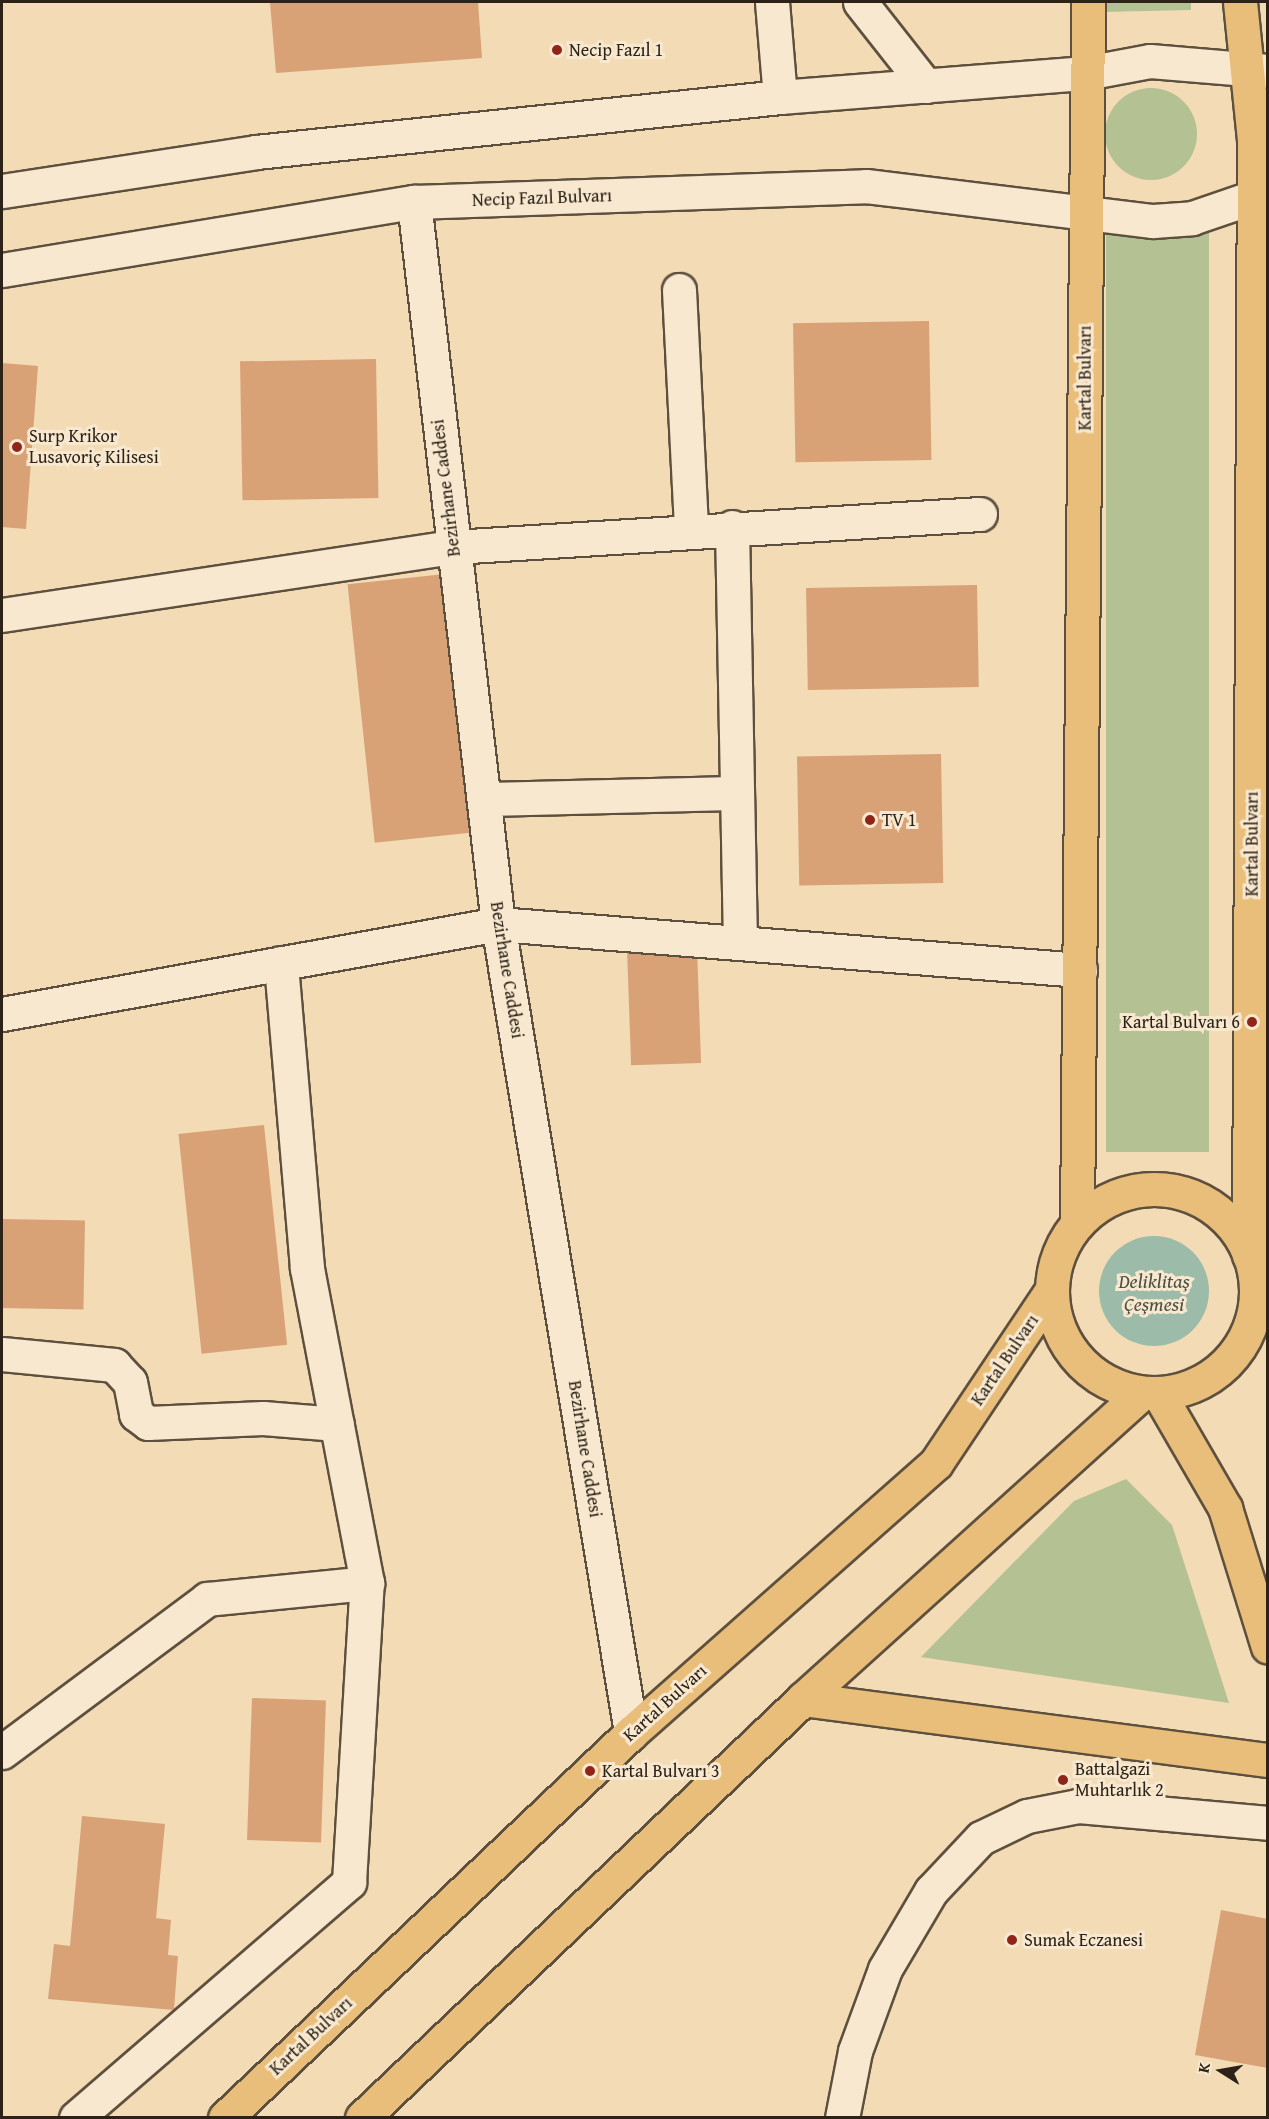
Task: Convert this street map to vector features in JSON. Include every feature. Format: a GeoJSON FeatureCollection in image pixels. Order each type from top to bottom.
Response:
{"type":"FeatureCollection","features":[{"type":"Feature","properties":{"kind":"main road","name":"Kartal Bulvarı"},"geometry":{"type":"LineString","coordinates":[[1077,1223],[1088,2]]}},
{"type":"Feature","properties":{"kind":"main road","name":"Kartal Bulvarı"},"geometry":{"type":"LineString","coordinates":[[1240,2],[1258,70],[1261,194],[1259,926],[1249,1255]]}},
{"type":"Feature","properties":{"kind":"main road"},"geometry":{"type":"LineString","coordinates":[[1256,1291],[1254,1316],[1230,1359],[1190,1388],[1150,1394],[1095,1376],[1077,1360],[1062,1339],[1051,1292],[1062,1244],[1077,1223],[1117,1195],[1166,1189],[1212,1207],[1231,1223],[1249,1255],[1268,1335]]}},
{"type":"Feature","properties":{"kind":"main road","name":"Kartal Bulvarı"},"geometry":{"type":"LineString","coordinates":[[225,2118],[631,1733],[936,1463],[1051,1292]]}},
{"type":"Feature","properties":{"kind":"main road"},"geometry":{"type":"LineString","coordinates":[[1150,1394],[1225,1508],[1268,1647]]}},
{"type":"Feature","properties":{"kind":"main road"},"geometry":{"type":"LineString","coordinates":[[362,2118],[802,1699],[1150,1394]]}},
{"type":"Feature","properties":{"kind":"main road"},"geometry":{"type":"LineString","coordinates":[[802,1699],[1268,1760]]}},
{"type":"Feature","properties":{"kind":"street"},"geometry":{"type":"LineString","coordinates":[[771,2],[780,97]]}},
{"type":"Feature","properties":{"kind":"street"},"geometry":{"type":"LineString","coordinates":[[860,2],[926,86]]}},
{"type":"Feature","properties":{"kind":"street"},"geometry":{"type":"LineString","coordinates":[[2,191],[256,152],[780,97],[1086,73],[1150,61],[1258,70]]}},
{"type":"Feature","properties":{"kind":"street","name":"Necip Fazıl Bulvarı"},"geometry":{"type":"LineString","coordinates":[[2,270],[414,202],[866,186],[1086,213],[1176,220],[1261,194]]}},
{"type":"Feature","properties":{"kind":"street","name":"Bezirhane Caddesi"},"geometry":{"type":"LineString","coordinates":[[414,202],[498,924],[631,1733]]}},
{"type":"Feature","properties":{"kind":"street"},"geometry":{"type":"LineString","coordinates":[[679,290],[691,529]]}},
{"type":"Feature","properties":{"kind":"street"},"geometry":{"type":"LineString","coordinates":[[2,615],[453,546],[691,529],[980,514]]}},
{"type":"Feature","properties":{"kind":"street"},"geometry":{"type":"LineString","coordinates":[[732,527],[740,943]]}},
{"type":"Feature","properties":{"kind":"street"},"geometry":{"type":"LineString","coordinates":[[484,799],[738,793]]}},
{"type":"Feature","properties":{"kind":"street"},"geometry":{"type":"LineString","coordinates":[[2,1014],[498,924],[1080,970]]}},
{"type":"Feature","properties":{"kind":"street"},"geometry":{"type":"LineString","coordinates":[[76,2118],[349,1882],[367,1583],[307,1268],[281,963]]}},
{"type":"Feature","properties":{"kind":"street"},"geometry":{"type":"LineString","coordinates":[[2,1354],[114,1365],[130,1382],[136,1414],[148,1423],[263,1418],[337,1424]]}},
{"type":"Feature","properties":{"kind":"street"},"geometry":{"type":"LineString","coordinates":[[2,1752],[207,1599],[367,1583]]}},
{"type":"Feature","properties":{"kind":"street"},"geometry":{"type":"LineString","coordinates":[[842,2118],[855,2051],[885,1969],[931,1891],[981,1838],[1027,1815],[1078,1806],[1268,1823]]}},
{"type":"Feature","properties":{"kind":"shaded area"},"geometry":{"type":"Polygon","coordinates":[[[1101,2],[1191,2],[1191,10],[1101,12],[1101,2]]]}},
{"type":"Feature","properties":{"kind":"shaded area"},"geometry":{"type":"Polygon","coordinates":[[[1151,88],[1169,91],[1184,101],[1194,116],[1197,134],[1194,152],[1184,167],[1169,177],[1151,180],[1133,177],[1118,167],[1108,152],[1105,134],[1108,116],[1118,101],[1133,91],[1151,88]]]}},
{"type":"Feature","properties":{"kind":"shaded area"},"geometry":{"type":"Polygon","coordinates":[[[1106,233],[1209,233],[1209,1152],[1106,1152],[1106,233]]]}},
{"type":"Feature","properties":{"kind":"shaded area"},"geometry":{"type":"Polygon","coordinates":[[[1126,1479],[1172,1525],[1229,1703],[921,1657],[1074,1501],[1126,1479]]]}},
{"type":"Feature","properties":{"kind":"water","name":"Deliklitaş Çeşmesi"},"geometry":{"type":"Polygon","coordinates":[[[1154,1236],[1175,1240],[1193,1252],[1205,1270],[1209,1291],[1205,1312],[1193,1330],[1175,1342],[1154,1346],[1133,1342],[1115,1330],[1103,1312],[1099,1291],[1103,1270],[1115,1252],[1133,1240],[1154,1236]]]}},
{"type":"Feature","properties":{"kind":"building"},"geometry":{"type":"Polygon","coordinates":[[[270,2],[478,2],[482,58],[276,73],[270,2]]]}},
{"type":"Feature","properties":{"kind":"building"},"geometry":{"type":"Polygon","coordinates":[[[929,321],[931,460],[795,462],[793,323],[929,321]]]}},
{"type":"Feature","properties":{"kind":"building"},"geometry":{"type":"Polygon","coordinates":[[[376,359],[378,498],[242,500],[240,361],[376,359]]]}},
{"type":"Feature","properties":{"kind":"building","name":"Surp Krikor Lusavoriç Kilisesi"},"geometry":{"type":"Polygon","coordinates":[[[2,363],[38,366],[26,529],[2,527],[2,363]]]}},
{"type":"Feature","properties":{"kind":"building"},"geometry":{"type":"Polygon","coordinates":[[[445,574],[472,833],[375,843],[348,584],[445,574]]]}},
{"type":"Feature","properties":{"kind":"building"},"geometry":{"type":"Polygon","coordinates":[[[977,585],[979,687],[808,690],[806,588],[977,585]]]}},
{"type":"Feature","properties":{"kind":"building","name":"TV 1"},"geometry":{"type":"Polygon","coordinates":[[[941,754],[943,883],[799,885],[797,757],[941,754]]]}},
{"type":"Feature","properties":{"kind":"building"},"geometry":{"type":"Polygon","coordinates":[[[697,947],[701,1063],[631,1065],[627,949],[697,947]]]}},
{"type":"Feature","properties":{"kind":"building"},"geometry":{"type":"Polygon","coordinates":[[[264,1125],[287,1345],[202,1354],[178,1134],[264,1125]]]}},
{"type":"Feature","properties":{"kind":"building"},"geometry":{"type":"Polygon","coordinates":[[[2,1219],[85,1220],[83,1309],[2,1308],[2,1219]]]}},
{"type":"Feature","properties":{"kind":"building"},"geometry":{"type":"Polygon","coordinates":[[[252,1698],[326,1701],[321,1842],[247,1840],[252,1698]]]}},
{"type":"Feature","properties":{"kind":"building"},"geometry":{"type":"Polygon","coordinates":[[[82,1816],[165,1824],[156,1918],[171,1920],[168,1955],[178,1956],[174,2010],[48,1999],[54,1944],[70,1946],[82,1816]]]}},
{"type":"Feature","properties":{"kind":"building"},"geometry":{"type":"Polygon","coordinates":[[[1221,1910],[1268,1919],[1268,2068],[1195,2055],[1221,1910]]]}},
{"type":"Feature","properties":{"kind":"place","name":"Necip Fazıl 1"},"geometry":{"type":"Point","coordinates":[557,50]}},
{"type":"Feature","properties":{"kind":"place","name":"Surp Krikor Lusavoriç Kilisesi"},"geometry":{"type":"Point","coordinates":[17,447]}},
{"type":"Feature","properties":{"kind":"place","name":"TV 1"},"geometry":{"type":"Point","coordinates":[870,820]}},
{"type":"Feature","properties":{"kind":"place","name":"Kartal Bulvarı 6"},"geometry":{"type":"Point","coordinates":[1252,1022]}},
{"type":"Feature","properties":{"kind":"place","name":"Kartal Bulvarı 3"},"geometry":{"type":"Point","coordinates":[590,1771]}},
{"type":"Feature","properties":{"kind":"place","name":"Battalgazi Muhtarlık 2"},"geometry":{"type":"Point","coordinates":[1063,1780]}},
{"type":"Feature","properties":{"kind":"place","name":"Sumak Eczanesi"},"geometry":{"type":"Point","coordinates":[1012,1940]}}]}
